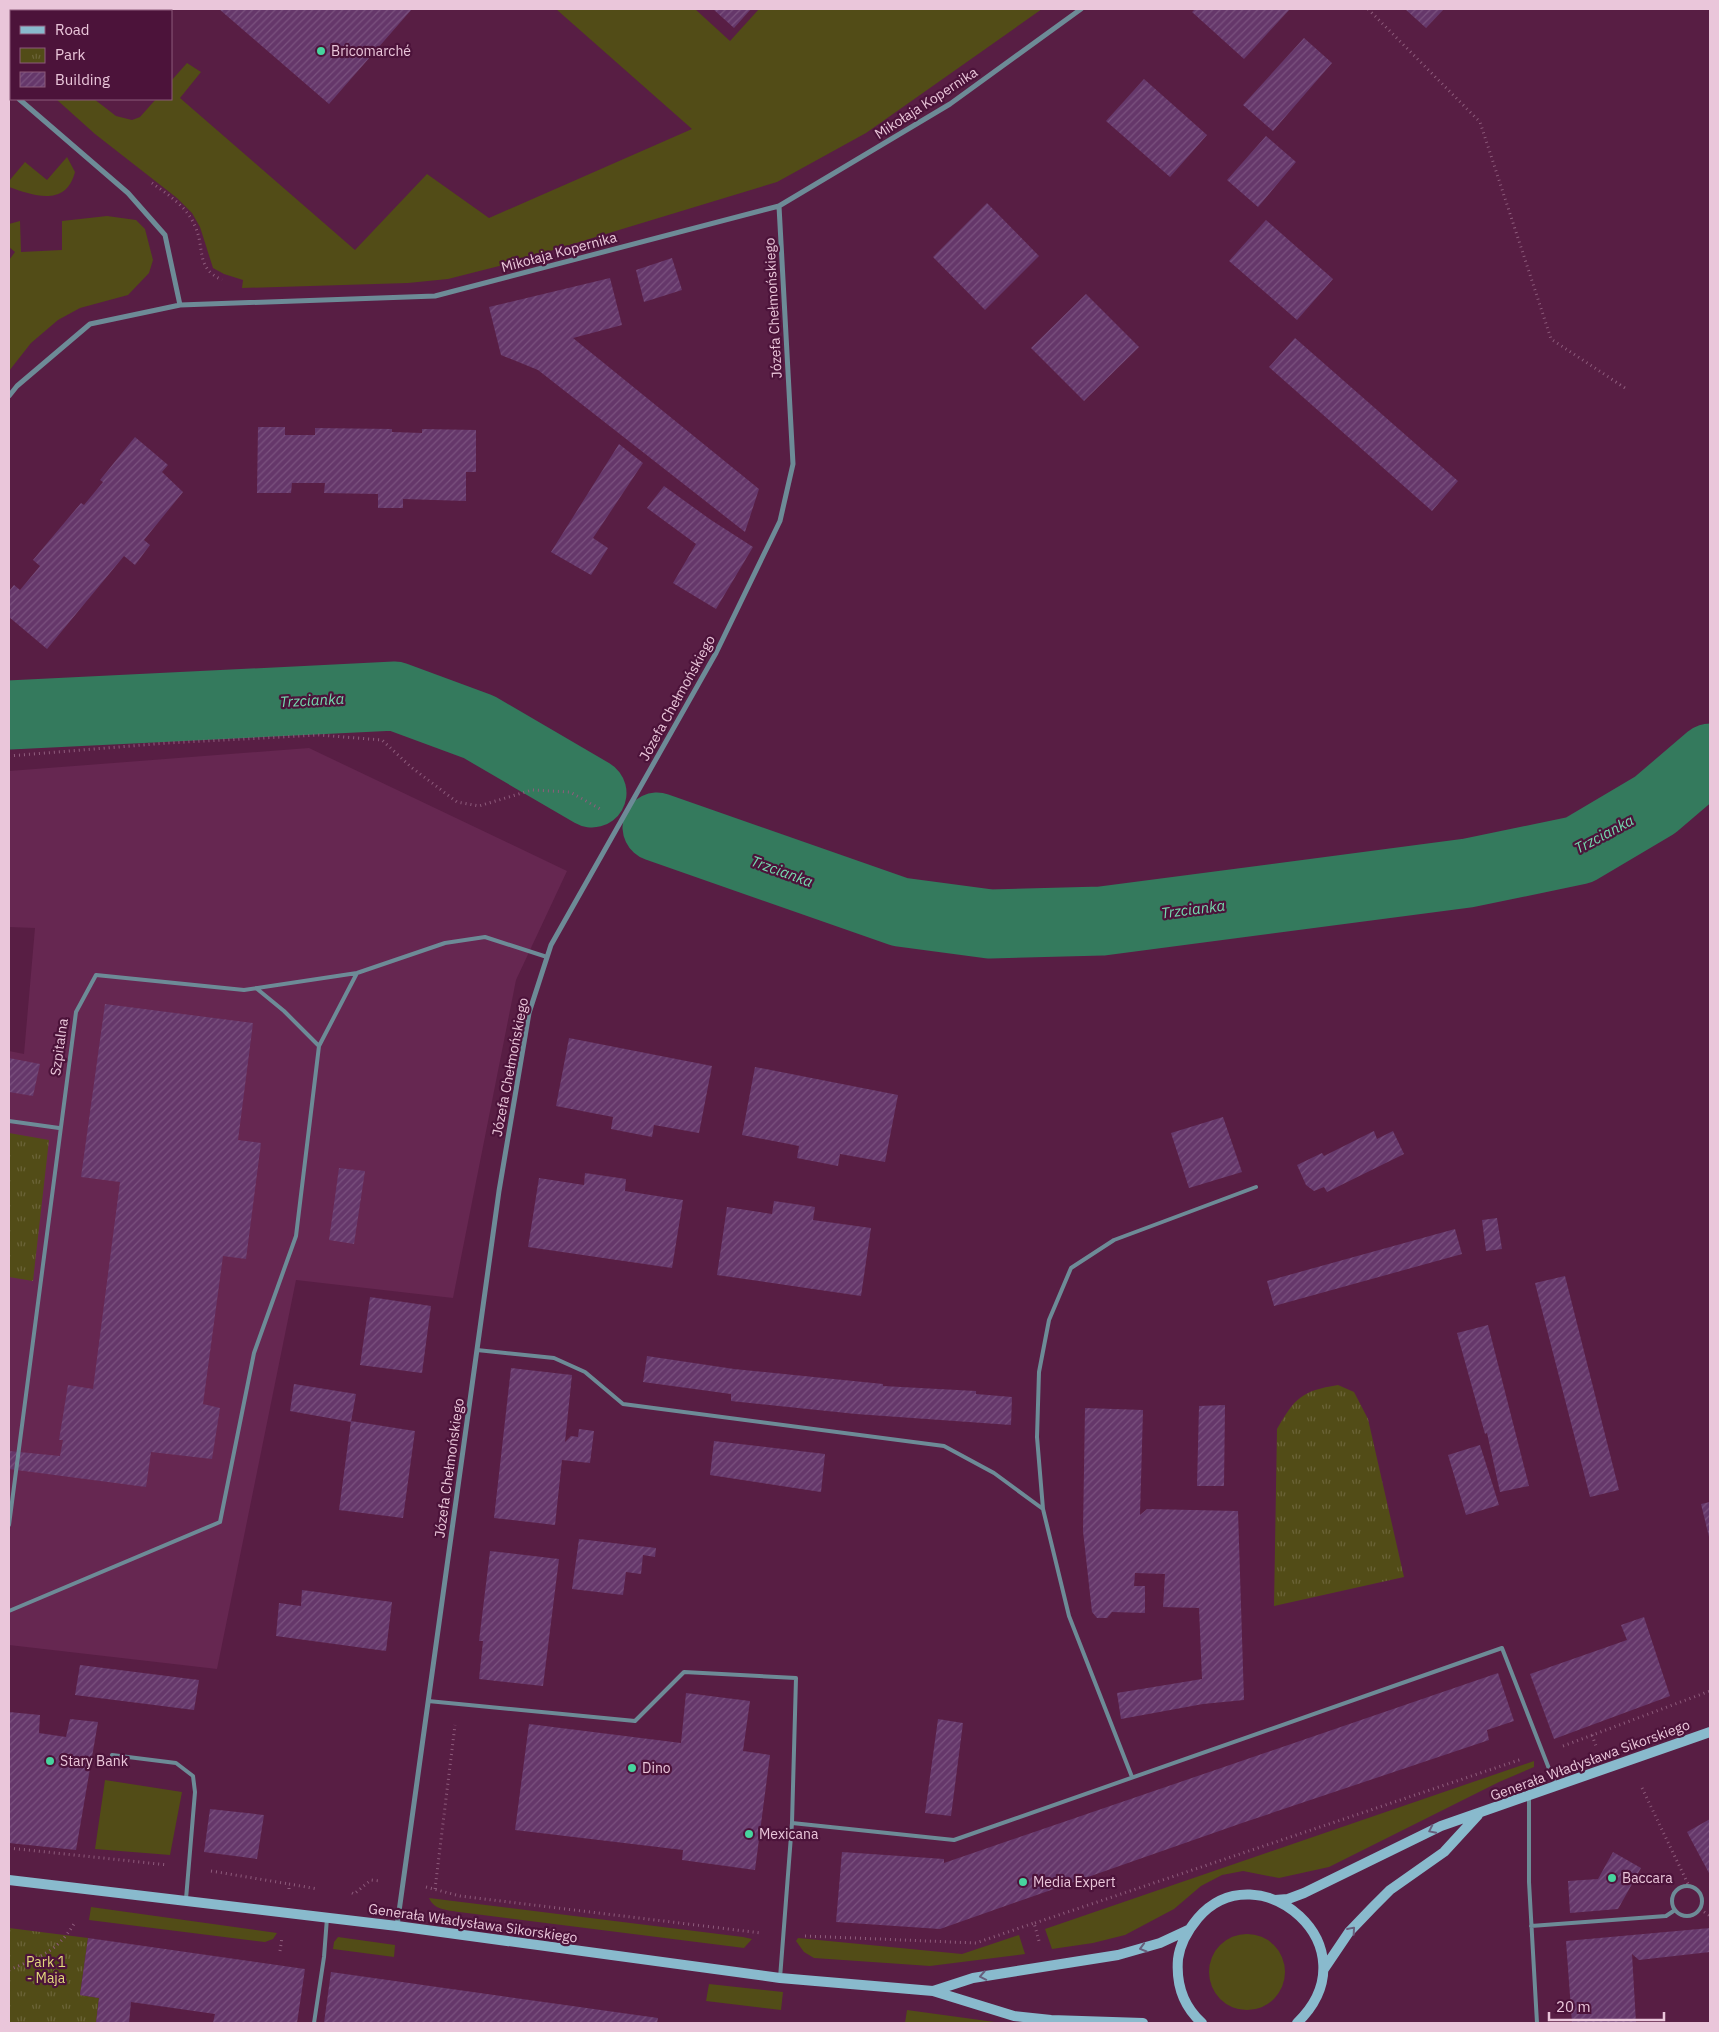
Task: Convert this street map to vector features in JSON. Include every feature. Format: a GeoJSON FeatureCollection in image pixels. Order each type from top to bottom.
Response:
{"type":"FeatureCollection","features":[{"type":"Feature","properties":{"kind":"main road","name":"Generała Władysława Sikorskiego"},"geometry":{"type":"LineString","coordinates":[[1275,1900],[1288,1899],[1304,1894],[1441,1826],[1478,1815],[1529,1794],[1710,1732]]}},
{"type":"Feature","properties":{"kind":"main road","name":"Generała Władysława Sikorskiego"},"geometry":{"type":"LineString","coordinates":[[1324,1970],[1349,1932],[1373,1906],[1390,1890],[1444,1852],[1478,1815]]}},
{"type":"Feature","properties":{"kind":"main road","name":"Generała Władysława Sikorskiego"},"geometry":{"type":"LineString","coordinates":[[9,1880],[397,1926],[780,1978],[933,1991],[1014,2016],[1052,2020],[1143,2023]]}},
{"type":"Feature","properties":{"kind":"main road"},"geometry":{"type":"LineString","coordinates":[[1202,2023],[1194,2015],[1182,1996],[1177,1977],[1179,1952],[1188,1930],[1204,1912],[1225,1900],[1248,1895],[1275,1900],[1294,1909],[1310,1927],[1320,1947],[1324,1970],[1319,1992],[1309,2012],[1297,2023]]}},
{"type":"Feature","properties":{"kind":"main road","name":"Generała Władysława Sikorskiego"},"geometry":{"type":"LineString","coordinates":[[933,1991],[973,1978],[1118,1955],[1160,1943],[1188,1930]]}},
{"type":"Feature","properties":{"kind":"street","name":"Mikołaja Kopernika"},"geometry":{"type":"LineString","coordinates":[[9,396],[17,386],[90,324],[180,305],[435,296],[779,206],[950,104],[1082,9]]}},
{"type":"Feature","properties":{"kind":"street"},"geometry":{"type":"LineString","coordinates":[[20,100],[128,193],[165,235],[180,305]]}},
{"type":"Feature","properties":{"kind":"street","name":"Józefa Chełmońskiego"},"geometry":{"type":"LineString","coordinates":[[397,1926],[499,1191],[529,1013],[551,945],[716,653],[780,521],[793,464],[779,206]]}},
{"type":"Feature","properties":{"kind":"lane","name":"Szpitalna"},"geometry":{"type":"LineString","coordinates":[[9,1525],[59,1128],[76,1012],[96,975],[244,990],[357,973],[445,943],[485,937],[547,957]]}},
{"type":"Feature","properties":{"kind":"lane"},"geometry":{"type":"LineString","coordinates":[[9,1611],[220,1522],[254,1353],[296,1236],[319,1046],[357,973]]}},
{"type":"Feature","properties":{"kind":"lane"},"geometry":{"type":"LineString","coordinates":[[256,988],[284,1011],[319,1046]]}},
{"type":"Feature","properties":{"kind":"lane"},"geometry":{"type":"LineString","coordinates":[[9,1121],[59,1128]]}},
{"type":"Feature","properties":{"kind":"lane"},"geometry":{"type":"LineString","coordinates":[[1132,1777],[1069,1616],[1043,1509],[1037,1437],[1039,1372],[1049,1320],[1071,1268],[1114,1240],[1256,1187]]}},
{"type":"Feature","properties":{"kind":"lane"},"geometry":{"type":"LineString","coordinates":[[477,1350],[554,1358],[585,1372],[623,1404],[944,1446],[994,1473],[1043,1509]]}},
{"type":"Feature","properties":{"kind":"lane"},"geometry":{"type":"LineString","coordinates":[[792,1823],[954,1840],[1502,1648],[1555,1785]]}},
{"type":"Feature","properties":{"kind":"lane"},"geometry":{"type":"LineString","coordinates":[[428,1701],[635,1721],[684,1672],[796,1678],[792,1823],[780,1978]]}},
{"type":"Feature","properties":{"kind":"lane"},"geometry":{"type":"LineString","coordinates":[[112,1754],[176,1763],[193,1776],[195,1792],[186,1902]]}},
{"type":"Feature","properties":{"kind":"lane"},"geometry":{"type":"LineString","coordinates":[[1529,1794],[1532,1926],[1537,2023]]}},
{"type":"Feature","properties":{"kind":"lane"},"geometry":{"type":"LineString","coordinates":[[1684,1886],[1689,1886],[1698,1891],[1701,1895],[1700,1910],[1687,1916],[1675,1910],[1672,1901],[1675,1891],[1684,1886]]}},
{"type":"Feature","properties":{"kind":"lane"},"geometry":{"type":"LineString","coordinates":[[1532,1926],[1666,1916],[1675,1910]]}},
{"type":"Feature","properties":{"kind":"lane"},"geometry":{"type":"LineString","coordinates":[[314,2023],[324,1958],[327,1918]]}},
{"type":"Feature","properties":{"kind":"path"},"geometry":{"type":"LineString","coordinates":[[1368,9],[1480,122],[1551,339],[1628,390]]}},
{"type":"Feature","properties":{"kind":"path"},"geometry":{"type":"LineString","coordinates":[[9,756],[167,743],[319,735],[382,740],[411,767],[457,802],[479,806],[532,790],[570,792],[621,821]]}},
{"type":"Feature","properties":{"kind":"path"},"geometry":{"type":"LineString","coordinates":[[345,1892],[354,1894],[371,1880],[435,1888],[460,1896],[738,1932],[976,1943],[1544,1753],[1710,1691]]}},
{"type":"Feature","properties":{"kind":"path"},"geometry":{"type":"LineString","coordinates":[[435,1888],[458,1703]]}},
{"type":"Feature","properties":{"kind":"path"},"geometry":{"type":"LineString","coordinates":[[1642,1788],[1689,1886]]}},
{"type":"Feature","properties":{"kind":"path"},"geometry":{"type":"LineString","coordinates":[[9,1848],[189,1867],[326,1890]]}},
{"type":"Feature","properties":{"kind":"path"},"geometry":{"type":"LineString","coordinates":[[280,1951],[289,1884]]}},
{"type":"Feature","properties":{"kind":"path"},"geometry":{"type":"LineString","coordinates":[[1700,1910],[1710,1916]]}},
{"type":"Feature","properties":{"kind":"path"},"geometry":{"type":"LineString","coordinates":[[1034,1923],[1044,1967]]}},
{"type":"Feature","properties":{"kind":"path"},"geometry":{"type":"LineString","coordinates":[[9,1970],[37,1958],[57,1946],[63,1941],[74,1924]]}},
{"type":"Feature","properties":{"kind":"shaded area"},"geometry":{"type":"Polygon","coordinates":[[[309,748],[567,871],[516,980],[453,1298],[296,1280],[217,1669],[9,1645],[9,1051],[24,1054],[35,928],[9,927],[9,771],[309,748]]]}},
{"type":"Feature","properties":{"kind":"green space"},"geometry":{"type":"Polygon","coordinates":[[[556,9],[695,9],[730,41],[759,9],[1042,9],[866,133],[777,182],[507,264],[448,279],[408,283],[242,288],[243,280],[213,268],[200,227],[192,213],[177,198],[95,134],[57,100],[95,100],[116,116],[132,120],[140,117],[155,100],[172,100],[172,80],[187,63],[201,72],[180,98],[355,250],[427,174],[489,218],[692,129],[556,9]]]}},
{"type":"Feature","properties":{"kind":"green space"},"geometry":{"type":"Polygon","coordinates":[[[67,157],[75,172],[71,183],[57,194],[48,196],[38,195],[9,187],[9,181],[25,162],[47,180],[67,157]]]}},
{"type":"Feature","properties":{"kind":"green space"},"geometry":{"type":"Polygon","coordinates":[[[107,216],[136,220],[145,229],[153,260],[149,273],[128,295],[80,308],[58,320],[31,343],[9,371],[9,260],[15,252],[9,247],[9,224],[20,221],[21,252],[62,250],[62,221],[107,216]]]}},
{"type":"Feature","properties":{"kind":"green space"},"geometry":{"type":"Polygon","coordinates":[[[9,1133],[49,1140],[33,1281],[9,1277],[9,1133]]]}},
{"type":"Feature","properties":{"kind":"green space"},"geometry":{"type":"Polygon","coordinates":[[[1338,1385],[1354,1392],[1368,1419],[1404,1577],[1274,1606],[1277,1429],[1294,1403],[1300,1398],[1315,1390],[1338,1385]]]}},
{"type":"Feature","properties":{"kind":"green space"},"geometry":{"type":"Polygon","coordinates":[[[1534,1761],[1534,1767],[1499,1782],[1329,1867],[1279,1878],[1243,1871],[1222,1875],[1201,1886],[1174,1909],[1125,1935],[1093,1943],[1052,1949],[1045,1929],[1534,1761]]]}},
{"type":"Feature","properties":{"kind":"green space"},"geometry":{"type":"Polygon","coordinates":[[[105,1780],[182,1792],[170,1855],[95,1849],[105,1780]]]}},
{"type":"Feature","properties":{"kind":"green space"},"geometry":{"type":"Polygon","coordinates":[[[429,1898],[752,1939],[744,1948],[459,1912],[438,1907],[429,1898]]]}},
{"type":"Feature","properties":{"kind":"green space"},"geometry":{"type":"Polygon","coordinates":[[[91,1907],[277,1933],[273,1939],[265,1942],[89,1920],[91,1907]]]}},
{"type":"Feature","properties":{"kind":"green space","name":"Park 1 - Maja"},"geometry":{"type":"Polygon","coordinates":[[[9,1928],[88,1938],[80,1995],[99,1998],[96,2023],[9,2023],[9,1928]]]}},
{"type":"Feature","properties":{"kind":"green space"},"geometry":{"type":"Polygon","coordinates":[[[1247,1934],[1262,1937],[1274,1945],[1282,1957],[1285,1972],[1282,1987],[1274,1999],[1262,2007],[1247,2010],[1232,2007],[1220,1999],[1212,1987],[1209,1972],[1212,1957],[1220,1945],[1232,1937],[1247,1934]]]}},
{"type":"Feature","properties":{"kind":"green space"},"geometry":{"type":"Polygon","coordinates":[[[1019,1935],[1025,1954],[930,1966],[814,1958],[804,1952],[796,1941],[798,1938],[962,1954],[1019,1935]]]}},
{"type":"Feature","properties":{"kind":"green space"},"geometry":{"type":"Polygon","coordinates":[[[338,1937],[395,1945],[394,1957],[333,1949],[334,1942],[338,1937]]]}},
{"type":"Feature","properties":{"kind":"green space"},"geometry":{"type":"Polygon","coordinates":[[[709,1984],[783,1992],[781,2010],[706,2001],[709,1984]]]}},
{"type":"Feature","properties":{"kind":"green space"},"geometry":{"type":"Polygon","coordinates":[[[907,2010],[1002,2023],[905,2023],[907,2010]]]}},
{"type":"Feature","properties":{"kind":"building","name":"Bricomarché"},"geometry":{"type":"Polygon","coordinates":[[[219,9],[412,9],[329,104],[219,9]]]}},
{"type":"Feature","properties":{"kind":"building"},"geometry":{"type":"Polygon","coordinates":[[[713,9],[751,9],[734,28],[713,9]]]}},
{"type":"Feature","properties":{"kind":"building"},"geometry":{"type":"Polygon","coordinates":[[[1195,9],[1290,9],[1244,59],[1192,12],[1195,9]]]}},
{"type":"Feature","properties":{"kind":"building"},"geometry":{"type":"Polygon","coordinates":[[[1405,9],[1444,9],[1426,28],[1405,9]]]}},
{"type":"Feature","properties":{"kind":"building"},"geometry":{"type":"Polygon","coordinates":[[[1304,38],[1332,63],[1273,131],[1243,105],[1304,38]]]}},
{"type":"Feature","properties":{"kind":"building"},"geometry":{"type":"Polygon","coordinates":[[[1144,79],[1207,135],[1170,177],[1106,121],[1144,79]]]}},
{"type":"Feature","properties":{"kind":"building"},"geometry":{"type":"Polygon","coordinates":[[[1266,136],[1296,162],[1258,207],[1227,180],[1266,136]]]}},
{"type":"Feature","properties":{"kind":"building"},"geometry":{"type":"Polygon","coordinates":[[[987,203],[1039,256],[985,310],[933,257],[987,203]]]}},
{"type":"Feature","properties":{"kind":"building"},"geometry":{"type":"Polygon","coordinates":[[[1266,220],[1333,279],[1297,320],[1229,261],[1266,220]]]}},
{"type":"Feature","properties":{"kind":"building"},"geometry":{"type":"Polygon","coordinates":[[[672,258],[682,290],[644,302],[636,270],[672,258]]]}},
{"type":"Feature","properties":{"kind":"building"},"geometry":{"type":"Polygon","coordinates":[[[610,278],[622,325],[573,338],[759,489],[745,532],[538,370],[501,355],[489,307],[610,278]]]}},
{"type":"Feature","properties":{"kind":"building"},"geometry":{"type":"Polygon","coordinates":[[[1086,294],[1139,347],[1084,401],[1031,348],[1086,294]]]}},
{"type":"Feature","properties":{"kind":"building"},"geometry":{"type":"Polygon","coordinates":[[[1295,338],[1458,481],[1432,511],[1269,367],[1295,338]]]}},
{"type":"Feature","properties":{"kind":"building"},"geometry":{"type":"Polygon","coordinates":[[[258,427],[285,427],[285,435],[315,435],[315,428],[392,429],[392,432],[422,433],[422,429],[476,430],[476,472],[466,472],[466,501],[403,499],[403,508],[378,508],[378,494],[324,493],[325,483],[292,483],[291,493],[257,493],[258,427]]]}},
{"type":"Feature","properties":{"kind":"building"},"geometry":{"type":"Polygon","coordinates":[[[135,437],[168,465],[162,472],[183,492],[144,540],[150,545],[135,565],[124,556],[47,649],[9,617],[9,591],[14,585],[20,590],[40,566],[33,560],[81,503],[84,505],[103,482],[100,480],[135,437]]]}},
{"type":"Feature","properties":{"kind":"building"},"geometry":{"type":"Polygon","coordinates":[[[619,444],[643,463],[593,538],[608,548],[591,575],[551,552],[619,444]]]}},
{"type":"Feature","properties":{"kind":"building"},"geometry":{"type":"Polygon","coordinates":[[[664,486],[753,547],[716,609],[673,583],[696,544],[647,508],[664,486]]]}},
{"type":"Feature","properties":{"kind":"building"},"geometry":{"type":"Polygon","coordinates":[[[105,1004],[253,1023],[238,1140],[261,1143],[246,1259],[223,1256],[203,1404],[220,1408],[212,1459],[151,1452],[146,1487],[9,1469],[9,1451],[60,1456],[63,1440],[59,1440],[68,1385],[93,1389],[120,1182],[81,1177],[105,1004]]]}},
{"type":"Feature","properties":{"kind":"building"},"geometry":{"type":"Polygon","coordinates":[[[569,1038],[712,1066],[699,1133],[654,1125],[652,1137],[611,1129],[613,1117],[556,1106],[569,1038]]]}},
{"type":"Feature","properties":{"kind":"building"},"geometry":{"type":"Polygon","coordinates":[[[9,1058],[40,1064],[33,1096],[9,1092],[9,1058]]]}},
{"type":"Feature","properties":{"kind":"building"},"geometry":{"type":"Polygon","coordinates":[[[755,1067],[898,1095],[885,1162],[840,1154],[838,1166],[797,1158],[799,1146],[742,1135],[755,1067]]]}},
{"type":"Feature","properties":{"kind":"building"},"geometry":{"type":"Polygon","coordinates":[[[1223,1117],[1242,1172],[1189,1188],[1171,1133],[1223,1117]]]}},
{"type":"Feature","properties":{"kind":"building"},"geometry":{"type":"Polygon","coordinates":[[[1374,1131],[1377,1139],[1393,1131],[1404,1154],[1327,1192],[1324,1187],[1314,1191],[1306,1185],[1297,1165],[1322,1153],[1324,1156],[1374,1131]]]}},
{"type":"Feature","properties":{"kind":"building"},"geometry":{"type":"Polygon","coordinates":[[[339,1168],[365,1171],[354,1244],[329,1240],[339,1168]]]}},
{"type":"Feature","properties":{"kind":"building"},"geometry":{"type":"Polygon","coordinates":[[[585,1173],[626,1179],[625,1191],[683,1200],[672,1268],[528,1247],[539,1178],[584,1185],[585,1173]]]}},
{"type":"Feature","properties":{"kind":"building"},"geometry":{"type":"Polygon","coordinates":[[[774,1201],[815,1207],[813,1220],[871,1228],[861,1296],[717,1275],[727,1207],[772,1214],[774,1201]]]}},
{"type":"Feature","properties":{"kind":"building"},"geometry":{"type":"Polygon","coordinates":[[[1497,1218],[1502,1249],[1486,1251],[1482,1220],[1497,1218]]]}},
{"type":"Feature","properties":{"kind":"building"},"geometry":{"type":"Polygon","coordinates":[[[1455,1229],[1462,1254],[1274,1306],[1267,1281],[1455,1229]]]}},
{"type":"Feature","properties":{"kind":"building"},"geometry":{"type":"Polygon","coordinates":[[[1565,1276],[1619,1490],[1590,1497],[1535,1283],[1565,1276]]]}},
{"type":"Feature","properties":{"kind":"building"},"geometry":{"type":"Polygon","coordinates":[[[370,1297],[431,1306],[422,1373],[360,1365],[370,1297]]]}},
{"type":"Feature","properties":{"kind":"building"},"geometry":{"type":"Polygon","coordinates":[[[1488,1325],[1529,1486],[1500,1492],[1487,1433],[1485,1434],[1457,1333],[1488,1325]]]}},
{"type":"Feature","properties":{"kind":"building"},"geometry":{"type":"Polygon","coordinates":[[[647,1356],[734,1369],[883,1384],[883,1386],[976,1391],[976,1394],[1012,1397],[1011,1425],[856,1414],[731,1401],[731,1394],[643,1382],[647,1356]]]}},
{"type":"Feature","properties":{"kind":"building"},"geometry":{"type":"Polygon","coordinates":[[[511,1368],[572,1375],[565,1442],[571,1436],[578,1437],[579,1429],[594,1431],[590,1463],[562,1460],[555,1525],[494,1518],[511,1368]]]}},
{"type":"Feature","properties":{"kind":"building"},"geometry":{"type":"Polygon","coordinates":[[[294,1384],[356,1394],[351,1422],[290,1411],[294,1384]]]}},
{"type":"Feature","properties":{"kind":"building"},"geometry":{"type":"Polygon","coordinates":[[[1225,1405],[1224,1486],[1197,1486],[1199,1406],[1225,1405]]]}},
{"type":"Feature","properties":{"kind":"building"},"geometry":{"type":"Polygon","coordinates":[[[1085,1408],[1143,1410],[1140,1515],[1147,1509],[1238,1511],[1244,1700],[1203,1704],[1121,1719],[1117,1693],[1202,1679],[1199,1608],[1163,1607],[1165,1574],[1135,1573],[1134,1586],[1145,1586],[1145,1613],[1112,1612],[1107,1618],[1097,1618],[1092,1612],[1083,1531],[1085,1408]]]}},
{"type":"Feature","properties":{"kind":"building"},"geometry":{"type":"Polygon","coordinates":[[[351,1421],[415,1431],[403,1518],[339,1510],[351,1421]]]}},
{"type":"Feature","properties":{"kind":"building"},"geometry":{"type":"Polygon","coordinates":[[[714,1441],[825,1454],[821,1492],[710,1475],[714,1441]]]}},
{"type":"Feature","properties":{"kind":"building"},"geometry":{"type":"Polygon","coordinates":[[[1480,1445],[1499,1505],[1466,1515],[1448,1455],[1480,1445]]]}},
{"type":"Feature","properties":{"kind":"building"},"geometry":{"type":"Polygon","coordinates":[[[1710,1502],[1710,1541],[1701,1504],[1710,1502]]]}},
{"type":"Feature","properties":{"kind":"building"},"geometry":{"type":"Polygon","coordinates":[[[579,1539],[656,1548],[655,1557],[643,1555],[641,1574],[626,1572],[623,1595],[572,1589],[579,1539]]]}},
{"type":"Feature","properties":{"kind":"building"},"geometry":{"type":"Polygon","coordinates":[[[490,1551],[559,1559],[543,1686],[479,1679],[483,1641],[479,1641],[490,1551]]]}},
{"type":"Feature","properties":{"kind":"building"},"geometry":{"type":"Polygon","coordinates":[[[302,1590],[392,1602],[386,1651],[276,1636],[279,1603],[301,1606],[302,1590]]]}},
{"type":"Feature","properties":{"kind":"building"},"geometry":{"type":"Polygon","coordinates":[[[1644,1617],[1670,1696],[1554,1739],[1530,1674],[1627,1640],[1621,1625],[1644,1617]]]}},
{"type":"Feature","properties":{"kind":"building"},"geometry":{"type":"Polygon","coordinates":[[[80,1665],[199,1680],[194,1710],[75,1695],[80,1665]]]}},
{"type":"Feature","properties":{"kind":"building"},"geometry":{"type":"Polygon","coordinates":[[[1498,1673],[1514,1721],[1487,1730],[1489,1740],[1242,1823],[940,1929],[836,1922],[842,1852],[944,1859],[944,1863],[1498,1673]]]}},
{"type":"Feature","properties":{"kind":"building","name":"Dino"},"geometry":{"type":"Polygon","coordinates":[[[686,1693],[750,1701],[743,1751],[770,1755],[755,1870],[682,1860],[683,1850],[515,1830],[529,1724],[681,1743],[686,1693]]]}},
{"type":"Feature","properties":{"kind":"building","name":"Stary Bank"},"geometry":{"type":"Polygon","coordinates":[[[9,1712],[40,1715],[39,1733],[66,1737],[70,1719],[98,1722],[76,1850],[9,1843],[9,1712]]]}},
{"type":"Feature","properties":{"kind":"building"},"geometry":{"type":"Polygon","coordinates":[[[938,1719],[963,1723],[951,1816],[925,1813],[938,1719]]]}},
{"type":"Feature","properties":{"kind":"building"},"geometry":{"type":"Polygon","coordinates":[[[210,1809],[264,1815],[257,1859],[204,1852],[210,1809]]]}},
{"type":"Feature","properties":{"kind":"building"},"geometry":{"type":"Polygon","coordinates":[[[1710,1819],[1710,1875],[1687,1832],[1710,1819]]]}},
{"type":"Feature","properties":{"kind":"building"},"geometry":{"type":"Polygon","coordinates":[[[1613,1852],[1641,1868],[1618,1909],[1570,1913],[1568,1881],[1598,1879],[1613,1852]]]}},
{"type":"Feature","properties":{"kind":"building"},"geometry":{"type":"Polygon","coordinates":[[[1710,1928],[1710,1952],[1639,1960],[1632,1954],[1636,2023],[1572,2023],[1566,1941],[1710,1928]]]}},
{"type":"Feature","properties":{"kind":"building"},"geometry":{"type":"Polygon","coordinates":[[[88,1938],[305,1969],[297,2023],[213,2023],[215,2014],[131,2002],[129,2023],[96,2023],[99,1998],[80,1995],[88,1938]]]}},
{"type":"Feature","properties":{"kind":"building"},"geometry":{"type":"Polygon","coordinates":[[[331,1972],[658,2018],[657,2023],[324,2023],[331,1972]]]}},
{"type":"Feature","properties":{"kind":"waterway","name":"Trzcianka"},"geometry":{"type":"LineString","coordinates":[[9,715],[395,696],[479,727],[592,793]]}},
{"type":"Feature","properties":{"kind":"waterway","name":"Trzcianka"},"geometry":{"type":"LineString","coordinates":[[657,827],[900,912],[990,924],[1102,921],[1468,873],[1579,850],[1655,805],[1710,758]]}},
{"type":"Feature","properties":{"kind":"place","name":"Bricomarché"},"geometry":{"type":"Point","coordinates":[321,51]}},
{"type":"Feature","properties":{"kind":"place","name":"Stary Bank"},"geometry":{"type":"Point","coordinates":[50,1761]}},
{"type":"Feature","properties":{"kind":"place","name":"Dino"},"geometry":{"type":"Point","coordinates":[632,1768]}},
{"type":"Feature","properties":{"kind":"place","name":"Mexicana"},"geometry":{"type":"Point","coordinates":[749,1834]}},
{"type":"Feature","properties":{"kind":"place","name":"Baccara"},"geometry":{"type":"Point","coordinates":[1612,1878]}},
{"type":"Feature","properties":{"kind":"place","name":"Media Expert"},"geometry":{"type":"Point","coordinates":[1023,1882]}}]}
